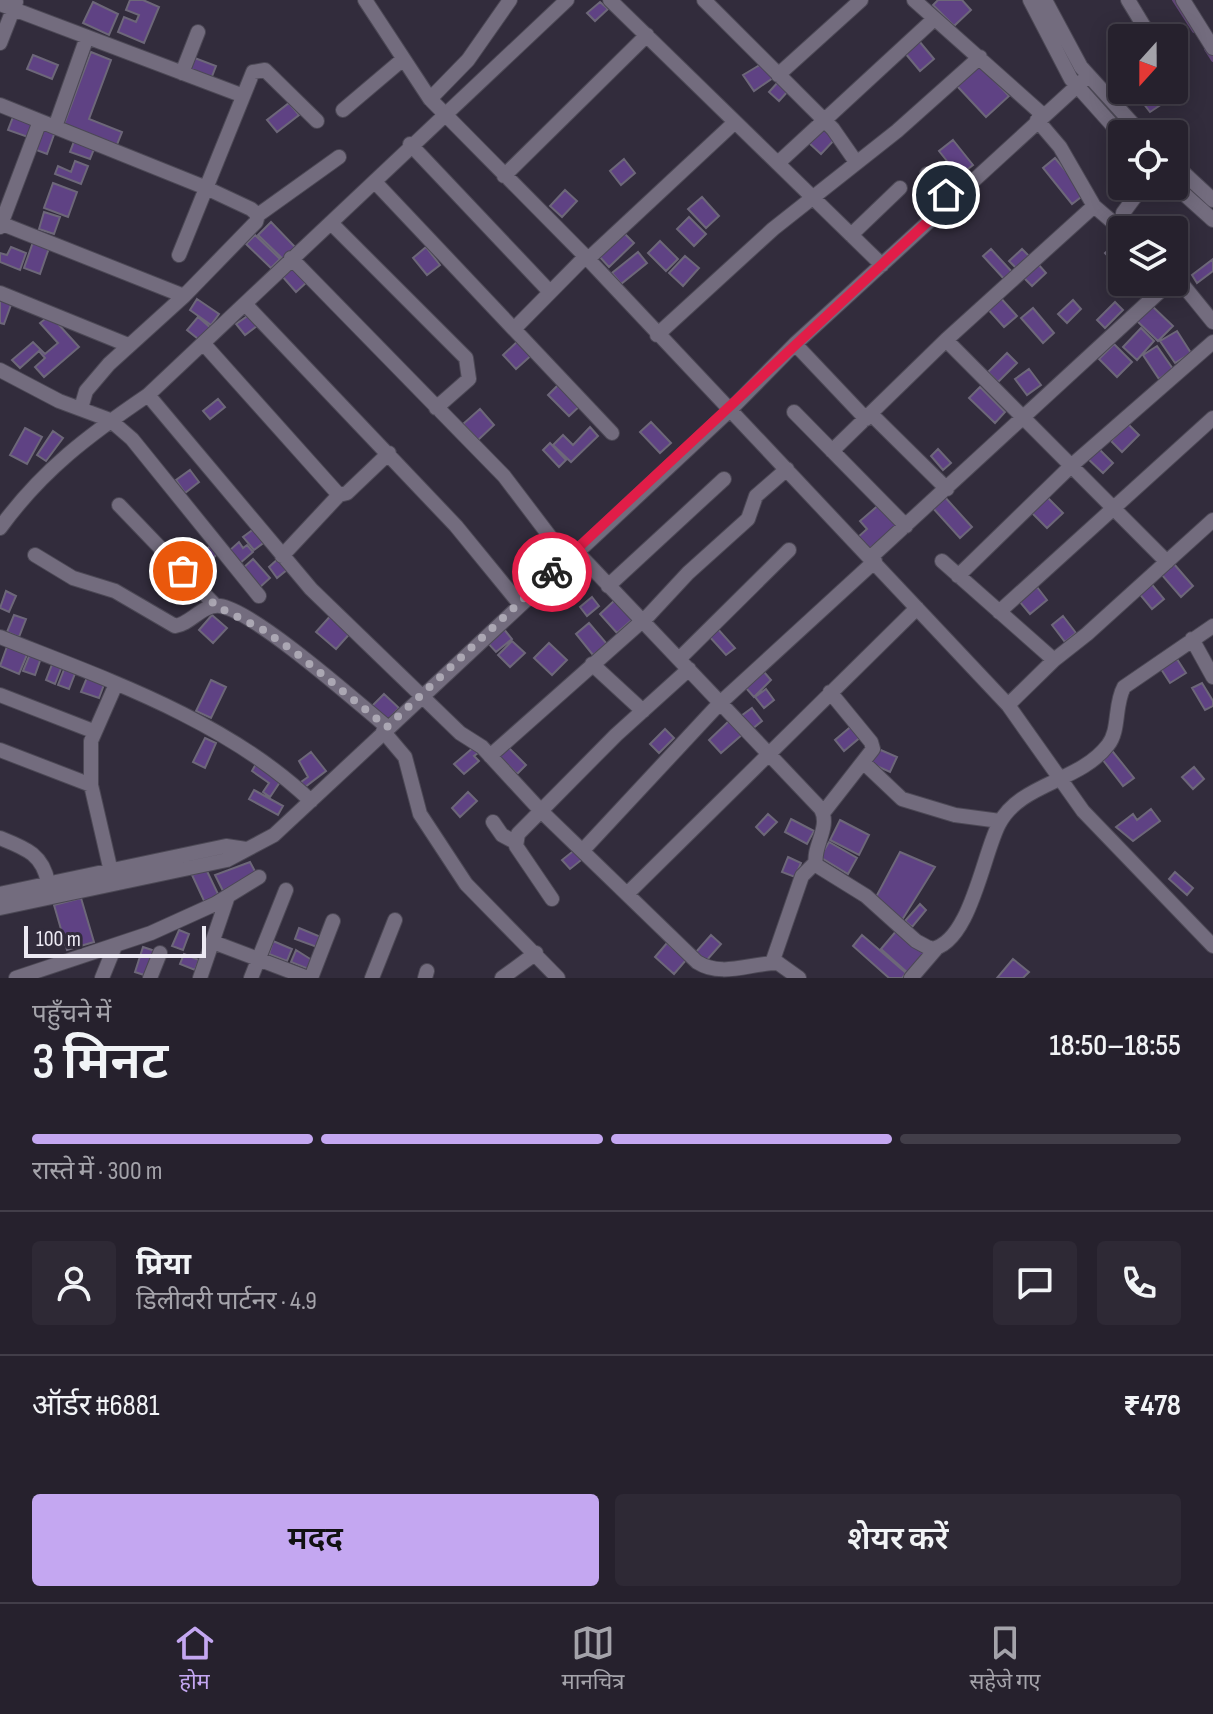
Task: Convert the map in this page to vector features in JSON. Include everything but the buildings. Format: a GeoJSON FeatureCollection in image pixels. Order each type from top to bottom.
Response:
{"type":"FeatureCollection","features":[{"type":"Feature","properties":{"kind":"street"},"geometry":{"type":"LineString","coordinates":[[365,0],[430,99],[587,258],[1008,705],[1090,820],[1213,946]]}},
{"type":"Feature","properties":{"kind":"street"},"geometry":{"type":"LineString","coordinates":[[430,99],[468,60],[510,0]]}},
{"type":"Feature","properties":{"kind":"street"},"geometry":{"type":"LineString","coordinates":[[0,528],[61,458],[148,395],[375,182],[410,144],[567,0]]}},
{"type":"Feature","properties":{"kind":"street"},"geometry":{"type":"LineString","coordinates":[[610,0],[882,265]]}},
{"type":"Feature","properties":{"kind":"street"},"geometry":{"type":"LineString","coordinates":[[704,0],[825,122],[856,162]]}},
{"type":"Feature","properties":{"kind":"street"},"geometry":{"type":"LineString","coordinates":[[778,75],[861,0]]}},
{"type":"Feature","properties":{"kind":"street"},"geometry":{"type":"LineString","coordinates":[[914,0],[933,20],[980,57],[1040,117],[1094,206],[1108,218]]}},
{"type":"Feature","properties":{"kind":"street"},"geometry":{"type":"LineString","coordinates":[[1030,0],[1110,120]]}},
{"type":"Feature","properties":{"kind":"street"},"geometry":{"type":"LineString","coordinates":[[1045,0],[1082,81],[1126,120]]}},
{"type":"Feature","properties":{"kind":"street"},"geometry":{"type":"LineString","coordinates":[[1128,0],[1143,24]]}},
{"type":"Feature","properties":{"kind":"street"},"geometry":{"type":"LineString","coordinates":[[1183,0],[1208,28],[1213,48]]}},
{"type":"Feature","properties":{"kind":"street"},"geometry":{"type":"LineString","coordinates":[[0,43],[10,4],[87,37],[241,95]]}},
{"type":"Feature","properties":{"kind":"street"},"geometry":{"type":"LineString","coordinates":[[778,163],[933,20]]}},
{"type":"Feature","properties":{"kind":"street"},"geometry":{"type":"LineString","coordinates":[[182,73],[198,32]]}},
{"type":"Feature","properties":{"kind":"street"},"geometry":{"type":"LineString","coordinates":[[504,176],[647,35]]}},
{"type":"Feature","properties":{"kind":"street"},"geometry":{"type":"LineString","coordinates":[[87,37],[0,225],[184,296]]}},
{"type":"Feature","properties":{"kind":"street"},"geometry":{"type":"LineString","coordinates":[[657,335],[773,229],[980,57]]}},
{"type":"Feature","properties":{"kind":"street"},"geometry":{"type":"LineString","coordinates":[[343,110],[402,60]]}},
{"type":"Feature","properties":{"kind":"street"},"geometry":{"type":"LineString","coordinates":[[179,255],[241,95],[253,72],[261,68],[317,121]]}},
{"type":"Feature","properties":{"kind":"street"},"geometry":{"type":"LineString","coordinates":[[0,908],[226,846],[246,849],[274,835],[519,603],[730,410],[795,344],[1082,81]]}},
{"type":"Feature","properties":{"kind":"street"},"geometry":{"type":"LineString","coordinates":[[0,105],[204,187],[258,215]]}},
{"type":"Feature","properties":{"kind":"street"},"geometry":{"type":"LineString","coordinates":[[514,329],[735,122]]}},
{"type":"Feature","properties":{"kind":"street"},"geometry":{"type":"LineString","coordinates":[[410,144],[550,292]]}},
{"type":"Feature","properties":{"kind":"street"},"geometry":{"type":"LineString","coordinates":[[81,408],[94,380],[184,296],[256,222],[258,215],[339,157]]}},
{"type":"Feature","properties":{"kind":"street"},"geometry":{"type":"LineString","coordinates":[[927,174],[951,200]]}},
{"type":"Feature","properties":{"kind":"street"},"geometry":{"type":"LineString","coordinates":[[1188,177],[1213,200]]}},
{"type":"Feature","properties":{"kind":"street"},"geometry":{"type":"LineString","coordinates":[[375,182],[612,433]]}},
{"type":"Feature","properties":{"kind":"street"},"geometry":{"type":"LineString","coordinates":[[851,235],[900,188]]}},
{"type":"Feature","properties":{"kind":"street"},"geometry":{"type":"LineString","coordinates":[[1188,198],[1213,220]]}},
{"type":"Feature","properties":{"kind":"street"},"geometry":{"type":"LineString","coordinates":[[1123,213],[1133,200]]}},
{"type":"Feature","properties":{"kind":"street"},"geometry":{"type":"LineString","coordinates":[[832,451],[946,340],[1094,206]]}},
{"type":"Feature","properties":{"kind":"street"},"geometry":{"type":"LineString","coordinates":[[331,223],[466,358],[469,379],[436,408]]}},
{"type":"Feature","properties":{"kind":"street"},"geometry":{"type":"LineString","coordinates":[[291,258],[504,476],[572,555],[608,586],[684,664],[823,813],[825,821],[815,863],[802,876],[772,963]]}},
{"type":"Feature","properties":{"kind":"street"},"geometry":{"type":"LineString","coordinates":[[0,293],[128,345]]}},
{"type":"Feature","properties":{"kind":"street"},"geometry":{"type":"LineString","coordinates":[[1188,294],[1213,322]]}},
{"type":"Feature","properties":{"kind":"street"},"geometry":{"type":"LineString","coordinates":[[584,849],[719,704],[1155,296]]}},
{"type":"Feature","properties":{"kind":"street"},"geometry":{"type":"LineString","coordinates":[[246,305],[389,453],[519,603]]}},
{"type":"Feature","properties":{"kind":"street"},"geometry":{"type":"LineString","coordinates":[[946,340],[1167,562]]}},
{"type":"Feature","properties":{"kind":"street"},"geometry":{"type":"LineString","coordinates":[[958,576],[1071,466],[1213,342]]}},
{"type":"Feature","properties":{"kind":"street"},"geometry":{"type":"LineString","coordinates":[[203,343],[339,495]]}},
{"type":"Feature","properties":{"kind":"street"},"geometry":{"type":"LineString","coordinates":[[795,344],[947,489]]}},
{"type":"Feature","properties":{"kind":"street"},"geometry":{"type":"LineString","coordinates":[[0,370],[59,401],[110,420],[146,454],[259,596]]}},
{"type":"Feature","properties":{"kind":"street"},"geometry":{"type":"LineString","coordinates":[[148,395],[311,589],[421,696],[490,756],[541,811],[584,849],[697,962],[714,975],[772,963],[784,965],[799,978]]}},
{"type":"Feature","properties":{"kind":"street"},"geometry":{"type":"LineString","coordinates":[[794,412],[906,526]]}},
{"type":"Feature","properties":{"kind":"street"},"geometry":{"type":"LineString","coordinates":[[999,612],[1213,418]]}},
{"type":"Feature","properties":{"kind":"street"},"geometry":{"type":"LineString","coordinates":[[282,556],[339,495],[347,493],[389,453]]}},
{"type":"Feature","properties":{"kind":"street"},"geometry":{"type":"LineString","coordinates":[[490,756],[642,621],[688,573],[748,519],[756,496],[787,469]]}},
{"type":"Feature","properties":{"kind":"street"},"geometry":{"type":"LineString","coordinates":[[608,586],[724,479]]}},
{"type":"Feature","properties":{"kind":"street"},"geometry":{"type":"LineString","coordinates":[[119,505],[216,606],[240,616],[296,653],[385,729],[405,757],[420,814],[466,884],[558,978]]}},
{"type":"Feature","properties":{"kind":"street"},"geometry":{"type":"LineString","coordinates":[[1008,705],[1054,660],[1213,520]]}},
{"type":"Feature","properties":{"kind":"street"},"geometry":{"type":"LineString","coordinates":[[515,842],[518,834],[643,711],[789,550]]}},
{"type":"Feature","properties":{"kind":"street"},"geometry":{"type":"LineString","coordinates":[[35,555],[73,578],[115,591],[168,624],[180,625],[216,606]]}},
{"type":"Feature","properties":{"kind":"street"},"geometry":{"type":"LineString","coordinates":[[942,561],[1054,660]]}},
{"type":"Feature","properties":{"kind":"street"},"geometry":{"type":"LineString","coordinates":[[627,894],[917,608]]}},
{"type":"Feature","properties":{"kind":"street"},"geometry":{"type":"LineString","coordinates":[[911,978],[936,949],[947,943],[966,913],[1000,821],[1024,798],[1062,781],[1107,746],[1113,732],[1117,699],[1124,687],[1213,626]]}},
{"type":"Feature","properties":{"kind":"street"},"geometry":{"type":"LineString","coordinates":[[0,637],[116,684],[243,747],[272,766],[311,801]]}},
{"type":"Feature","properties":{"kind":"street"},"geometry":{"type":"LineString","coordinates":[[1192,639],[1213,677]]}},
{"type":"Feature","properties":{"kind":"street"},"geometry":{"type":"LineString","coordinates":[[592,664],[643,711]]}},
{"type":"Feature","properties":{"kind":"street"},"geometry":{"type":"LineString","coordinates":[[112,878],[89,767],[93,731],[116,684]]}},
{"type":"Feature","properties":{"kind":"street"},"geometry":{"type":"LineString","coordinates":[[823,813],[864,763],[873,745],[830,692]]}},
{"type":"Feature","properties":{"kind":"street"},"geometry":{"type":"LineString","coordinates":[[0,695],[93,731]]}},
{"type":"Feature","properties":{"kind":"street"},"geometry":{"type":"LineString","coordinates":[[0,750],[91,785]]}},
{"type":"Feature","properties":{"kind":"street"},"geometry":{"type":"LineString","coordinates":[[864,763],[896,796],[909,802],[955,815],[1000,821]]}},
{"type":"Feature","properties":{"kind":"street"},"geometry":{"type":"LineString","coordinates":[[493,822],[502,835],[515,842],[552,899]]}},
{"type":"Feature","properties":{"kind":"street"},"geometry":{"type":"LineString","coordinates":[[0,838],[29,850],[39,858],[48,883]]}},
{"type":"Feature","properties":{"kind":"street"},"geometry":{"type":"LineString","coordinates":[[815,863],[866,896],[916,941],[936,949]]}},
{"type":"Feature","properties":{"kind":"street"},"geometry":{"type":"LineString","coordinates":[[16,978],[64,959],[115,946],[228,896],[259,877]]}},
{"type":"Feature","properties":{"kind":"street"},"geometry":{"type":"LineString","coordinates":[[0,894],[48,883],[112,878]]}},
{"type":"Feature","properties":{"kind":"street"},"geometry":{"type":"LineString","coordinates":[[251,978],[286,890]]}},
{"type":"Feature","properties":{"kind":"street"},"geometry":{"type":"LineString","coordinates":[[200,978],[228,896]]}},
{"type":"Feature","properties":{"kind":"street"},"geometry":{"type":"LineString","coordinates":[[372,978],[395,920]]}},
{"type":"Feature","properties":{"kind":"street"},"geometry":{"type":"LineString","coordinates":[[213,942],[309,978],[333,921]]}},
{"type":"Feature","properties":{"kind":"street"},"geometry":{"type":"LineString","coordinates":[[102,978],[115,946]]}},
{"type":"Feature","properties":{"kind":"street"},"geometry":{"type":"LineString","coordinates":[[150,978],[160,953]]}},
{"type":"Feature","properties":{"kind":"street"},"geometry":{"type":"LineString","coordinates":[[502,978],[536,953]]}},
{"type":"Feature","properties":{"kind":"waterway"},"geometry":{"type":"LineString","coordinates":[[1174,0],[1194,31]]}},
{"type":"Feature","properties":{"kind":"waterway"},"geometry":{"type":"LineString","coordinates":[[1206,49],[1213,60]]}},
{"type":"Feature","properties":{"kind":"way so far"},"geometry":{"type":"LineString","coordinates":[[183,571],[216,606],[262,629],[296,653],[387,727],[552,572]]}},
{"type":"Feature","properties":{"kind":"route"},"geometry":{"type":"LineString","coordinates":[[552,572],[730,410],[795,344],[951,200],[946,195]]}}]}
